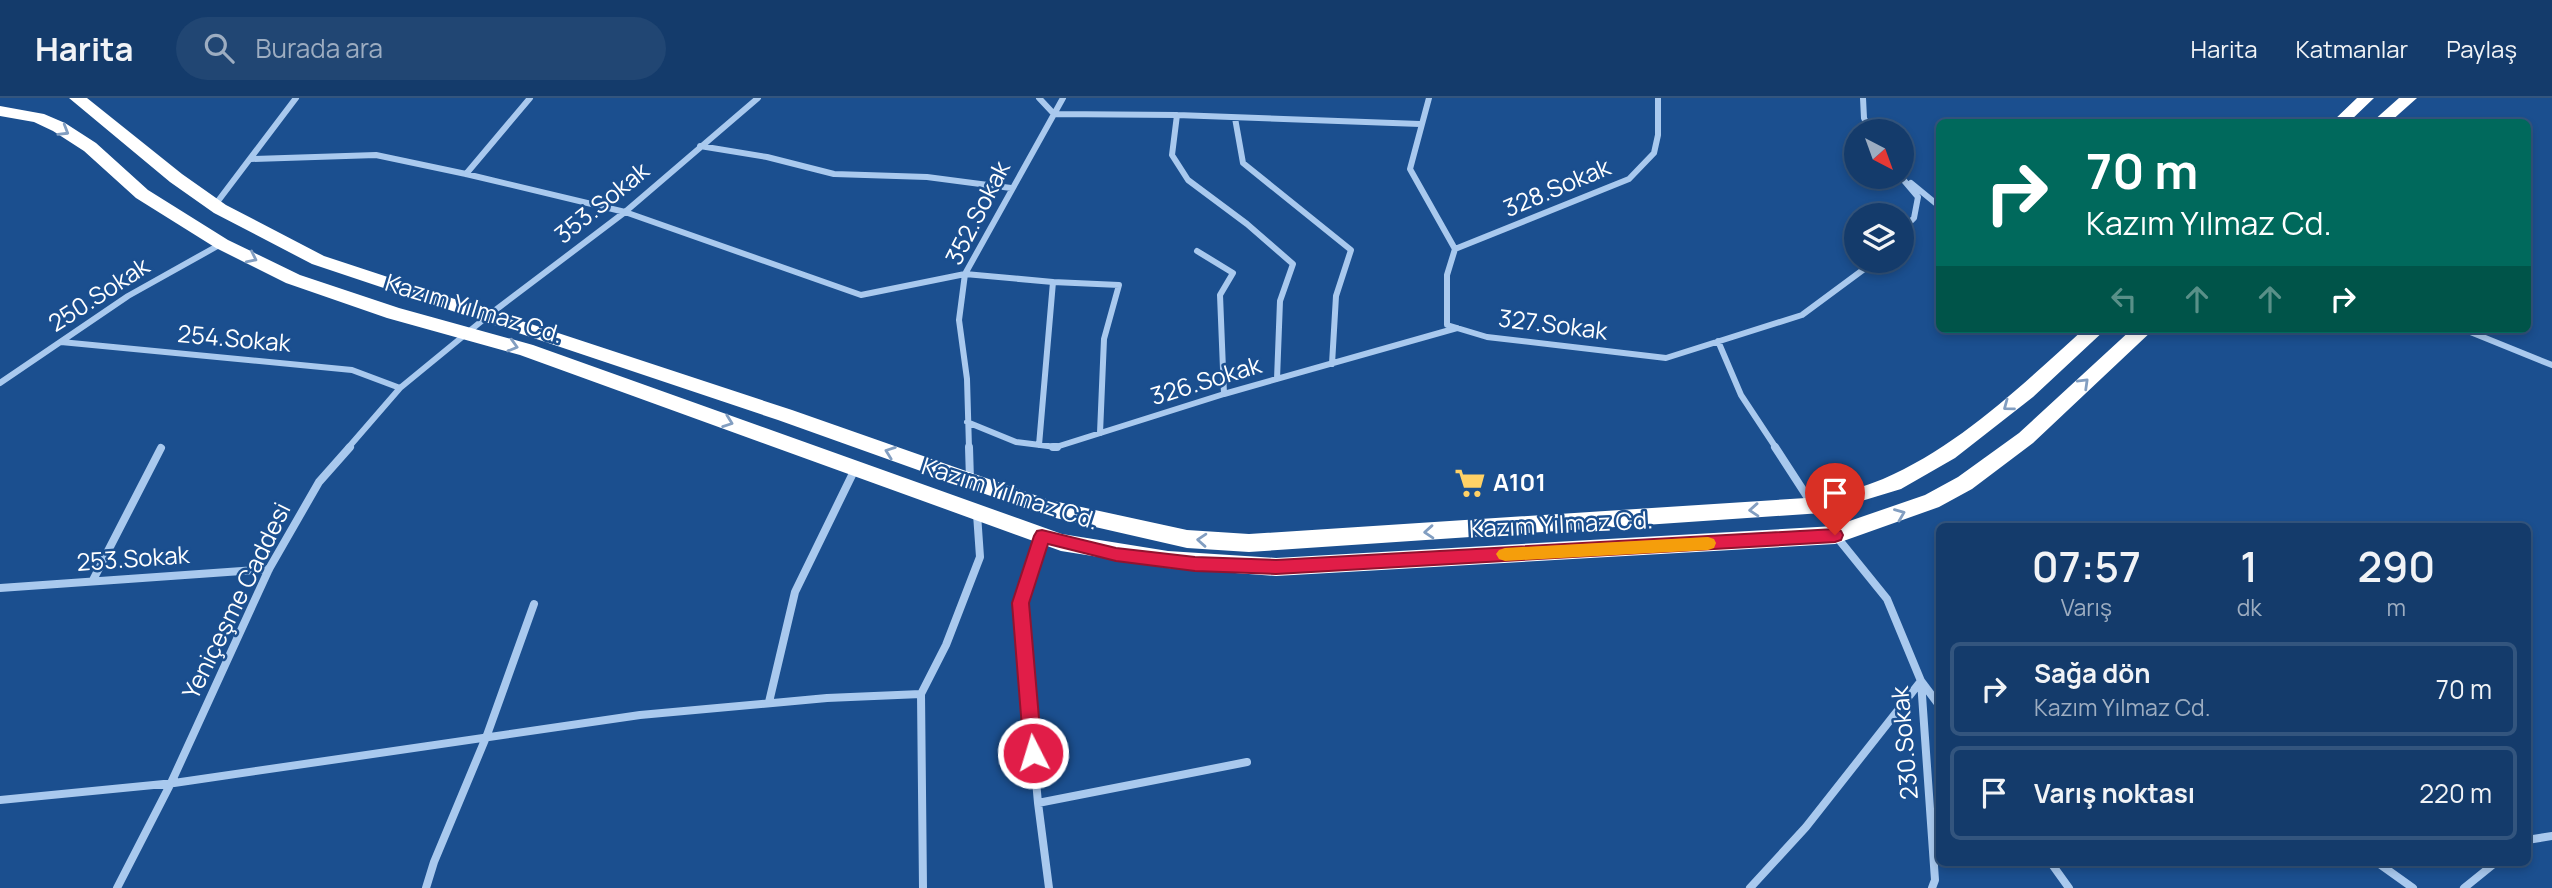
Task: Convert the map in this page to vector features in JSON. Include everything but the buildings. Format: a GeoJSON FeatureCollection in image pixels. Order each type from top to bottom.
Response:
{"type":"FeatureCollection","features":[{"type":"Feature","properties":{"kind":"highway","name":"Kazım Yılmaz Cd."},"geometry":{"type":"LineString","coordinates":[[76,98],[176,178],[215,205],[318,260],[772,410],[1046,508],[1187,539],[1249,543],[1812,506],[1857,496],[1894,483],[1923,467],[2028,391],[2092,333]]}},
{"type":"Feature","properties":{"kind":"highway"},"geometry":{"type":"LineString","coordinates":[[2343,119],[2366,98]]}},
{"type":"Feature","properties":{"kind":"highway"},"geometry":{"type":"LineString","coordinates":[[2384,119],[2409,98]]}},
{"type":"Feature","properties":{"kind":"highway","name":"Kazım Yılmaz Cd."},"geometry":{"type":"LineString","coordinates":[[0,111],[38,118],[60,127],[90,147],[142,194],[222,244],[293,279],[394,313],[526,349],[1042,536],[1116,555],[1195,564],[1276,567],[1835,535],[1932,501],[1965,482],[2026,438],[2140,333]]}},
{"type":"Feature","properties":{"kind":"street"},"geometry":{"type":"LineString","coordinates":[[215,205],[296,98]]}},
{"type":"Feature","properties":{"kind":"street"},"geometry":{"type":"LineString","coordinates":[[466,174],[530,98]]}},
{"type":"Feature","properties":{"kind":"street","name":"353.Sokak"},"geometry":{"type":"LineString","coordinates":[[467,333],[625,212],[758,98]]}},
{"type":"Feature","properties":{"kind":"street"},"geometry":{"type":"LineString","coordinates":[[1039,98],[1054,114],[1177,115],[1420,124]]}},
{"type":"Feature","properties":{"kind":"street","name":"352.Sokak"},"geometry":{"type":"LineString","coordinates":[[970,481],[967,379],[960,320],[965,274],[1063,98]]}},
{"type":"Feature","properties":{"kind":"street"},"geometry":{"type":"LineString","coordinates":[[1429,98],[1410,169],[1455,249],[1447,275],[1447,325],[1458,328]]}},
{"type":"Feature","properties":{"kind":"street","name":"328.Sokak"},"geometry":{"type":"LineString","coordinates":[[1455,249],[1629,179],[1650,164],[1657,143],[1658,98]]}},
{"type":"Feature","properties":{"kind":"street"},"geometry":{"type":"LineString","coordinates":[[1863,98],[1864,119]]}},
{"type":"Feature","properties":{"kind":"street"},"geometry":{"type":"LineString","coordinates":[[1177,115],[1172,155],[1188,180],[1293,264],[1280,301],[1277,379]]}},
{"type":"Feature","properties":{"kind":"street"},"geometry":{"type":"LineString","coordinates":[[1235,118],[1242,163],[1351,250],[1336,296],[1332,364]]}},
{"type":"Feature","properties":{"kind":"street"},"geometry":{"type":"LineString","coordinates":[[700,146],[767,157],[834,174],[927,177],[1011,188]]}},
{"type":"Feature","properties":{"kind":"street"},"geometry":{"type":"LineString","coordinates":[[251,159],[376,155],[466,174],[625,212],[861,295],[965,274],[1119,285],[1104,340],[1100,433]]}},
{"type":"Feature","properties":{"kind":"street"},"geometry":{"type":"LineString","coordinates":[[1914,186],[1936,204]]}},
{"type":"Feature","properties":{"kind":"street"},"geometry":{"type":"LineString","coordinates":[[1912,189],[1918,197],[1914,218]]}},
{"type":"Feature","properties":{"kind":"street","name":"250.Sokak"},"geometry":{"type":"LineString","coordinates":[[0,383],[128,296],[222,244]]}},
{"type":"Feature","properties":{"kind":"street"},"geometry":{"type":"LineString","coordinates":[[1197,251],[1233,273],[1220,295],[1224,394]]}},
{"type":"Feature","properties":{"kind":"street","name":"327.Sokak"},"geometry":{"type":"LineString","coordinates":[[1458,328],[1488,337],[1666,358],[1802,315],[1859,273]]}},
{"type":"Feature","properties":{"kind":"street"},"geometry":{"type":"LineString","coordinates":[[1039,445],[1053,282]]}},
{"type":"Feature","properties":{"kind":"street","name":"326.Sokak"},"geometry":{"type":"LineString","coordinates":[[967,422],[1016,442],[1056,447],[1224,394],[1458,328]]}},
{"type":"Feature","properties":{"kind":"street","name":"Yeniçeşme Caddesi"},"geometry":{"type":"LineString","coordinates":[[117,888],[171,783],[269,569],[319,482],[401,387],[467,333]]}},
{"type":"Feature","properties":{"kind":"street"},"geometry":{"type":"LineString","coordinates":[[2473,333],[2552,365]]}},
{"type":"Feature","properties":{"kind":"street"},"geometry":{"type":"LineString","coordinates":[[1718,341],[1741,395],[1812,506]]}},
{"type":"Feature","properties":{"kind":"street","name":"254.Sokak"},"geometry":{"type":"LineString","coordinates":[[61,342],[352,370],[401,387]]}},
{"type":"Feature","properties":{"kind":"street"},"geometry":{"type":"LineString","coordinates":[[93,580],[161,448]]}},
{"type":"Feature","properties":{"kind":"street"},"geometry":{"type":"LineString","coordinates":[[769,702],[794,592],[855,470]]}},
{"type":"Feature","properties":{"kind":"street"},"geometry":{"type":"LineString","coordinates":[[923,888],[921,694],[946,645],[980,557],[976,513]]}},
{"type":"Feature","properties":{"kind":"street","name":"230.Sokak"},"geometry":{"type":"LineString","coordinates":[[1835,535],[1887,599],[1921,681],[1935,880],[1932,888]]}},
{"type":"Feature","properties":{"kind":"street"},"geometry":{"type":"LineString","coordinates":[[1042,536],[1020,603],[1038,803],[1049,888]]}},
{"type":"Feature","properties":{"kind":"street","name":"253.Sokak"},"geometry":{"type":"LineString","coordinates":[[0,588],[269,569]]}},
{"type":"Feature","properties":{"kind":"street"},"geometry":{"type":"LineString","coordinates":[[426,888],[434,862],[487,735],[534,604]]}},
{"type":"Feature","properties":{"kind":"street"},"geometry":{"type":"LineString","coordinates":[[1750,888],[1806,827],[1921,681],[1936,701]]}},
{"type":"Feature","properties":{"kind":"street"},"geometry":{"type":"LineString","coordinates":[[0,800],[171,783],[487,735],[769,702],[921,694]]}},
{"type":"Feature","properties":{"kind":"street"},"geometry":{"type":"LineString","coordinates":[[1038,803],[1247,762]]}},
{"type":"Feature","properties":{"kind":"street"},"geometry":{"type":"LineString","coordinates":[[2531,839],[2552,836]]}},
{"type":"Feature","properties":{"kind":"street"},"geometry":{"type":"LineString","coordinates":[[2053,866],[2069,888]]}},
{"type":"Feature","properties":{"kind":"street"},"geometry":{"type":"LineString","coordinates":[[2382,866],[2413,888]]}},
{"type":"Feature","properties":{"kind":"street"},"geometry":{"type":"LineString","coordinates":[[2464,888],[2491,866]]}},
{"type":"Feature","properties":{"kind":"slow traffic"},"geometry":{"type":"LineString","coordinates":[[1505,554],[1708,543]]}},
{"type":"Feature","properties":{"kind":"place","name":"A101"},"geometry":{"type":"Point","coordinates":[1470,483]}},
{"type":"Feature","properties":{"kind":"route"},"geometry":{"type":"LineString","coordinates":[[1033,753],[1020,603],[1042,536],[1116,555],[1195,564],[1276,567],[1835,535]]}}]}
